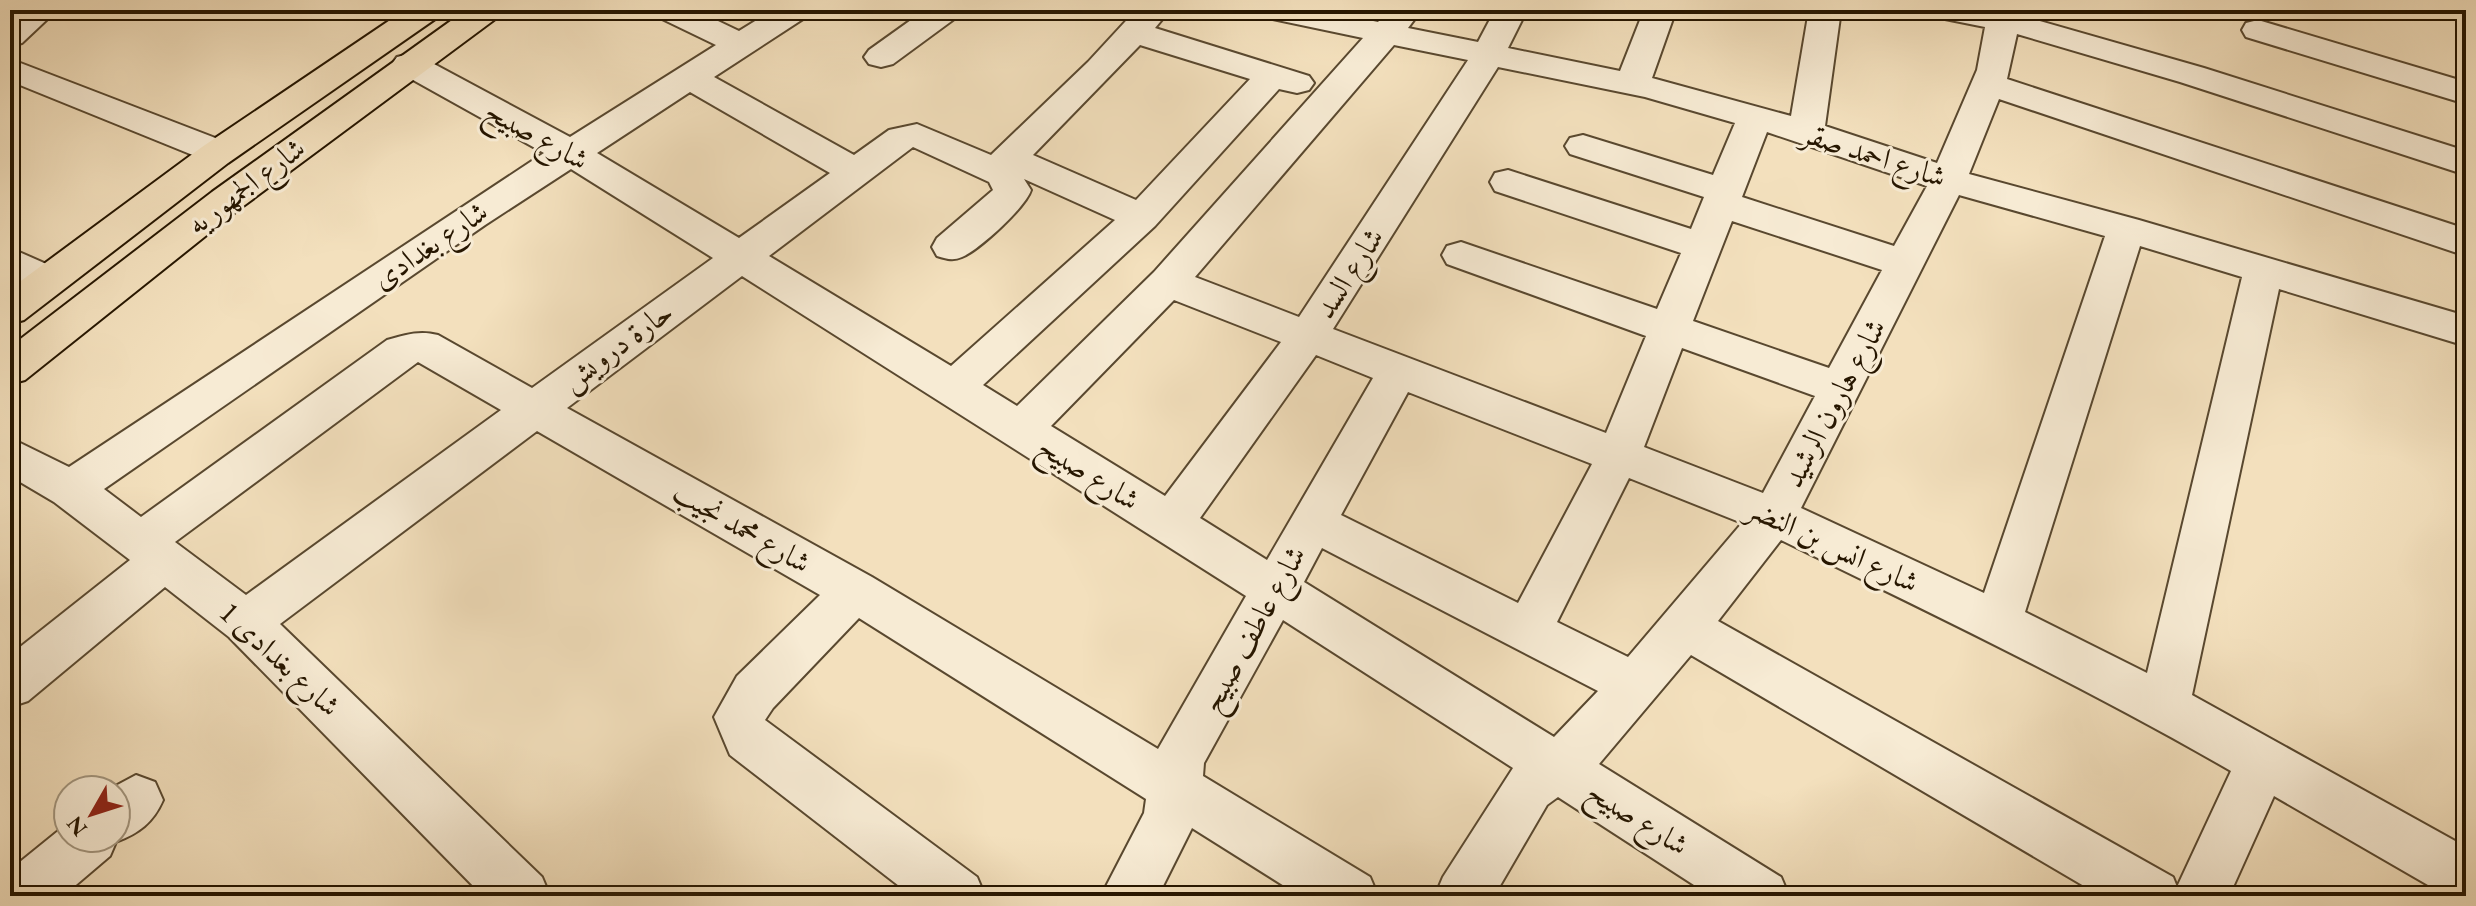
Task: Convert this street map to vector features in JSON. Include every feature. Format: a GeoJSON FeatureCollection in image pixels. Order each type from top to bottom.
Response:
{"type":"FeatureCollection","features":[{"type":"Feature","properties":{"kind":"main road","name":"شارع الجمهوريه"},"geometry":{"type":"LineString","coordinates":[[10,310],[218,152],[427,10]]}},
{"type":"Feature","properties":{"kind":"main road","name":"شارع الجمهوريه"},"geometry":{"type":"LineString","coordinates":[[10,369],[225,201],[487,10]]}},
{"type":"Feature","properties":{"kind":"street"},"geometry":{"type":"LineString","coordinates":[[10,36],[41,10]]}},
{"type":"Feature","properties":{"kind":"street"},"geometry":{"type":"LineString","coordinates":[[669,10],[742,45]]}},
{"type":"Feature","properties":{"kind":"street","name":"شارع بغدادى"},"geometry":{"type":"LineString","coordinates":[[70,489],[472,216],[795,10]]}},
{"type":"Feature","properties":{"kind":"street"},"geometry":{"type":"LineString","coordinates":[[881,57],[946,10]]}},
{"type":"Feature","properties":{"kind":"street","name":"شارع احمد صقر"},"geometry":{"type":"LineString","coordinates":[[1274,10],[1396,23],[1488,55],[1633,83],[1806,132],[1948,180],[2126,229],[2466,331]]}},
{"type":"Feature","properties":{"kind":"street","name":"شارع السد"},"geometry":{"type":"LineString","coordinates":[[1170,524],[1309,334],[1488,55],[1511,10]]}},
{"type":"Feature","properties":{"kind":"street"},"geometry":{"type":"LineString","coordinates":[[1633,83],[1660,10]]}},
{"type":"Feature","properties":{"kind":"street"},"geometry":{"type":"LineString","coordinates":[[1806,132],[1825,10]]}},
{"type":"Feature","properties":{"kind":"street"},"geometry":{"type":"LineString","coordinates":[[1946,10],[2004,15],[2466,163]]}},
{"type":"Feature","properties":{"kind":"street"},"geometry":{"type":"LineString","coordinates":[[2075,39],[2093,10]]}},
{"type":"Feature","properties":{"kind":"street","name":"شارع هارون الرشيد"},"geometry":{"type":"LineString","coordinates":[[1463,896],[1528,788],[1571,758],[1685,627],[1774,516],[1948,180],[1989,84],[2004,15]]}},
{"type":"Feature","properties":{"kind":"street"},"geometry":{"type":"LineString","coordinates":[[2239,89],[2261,20],[2466,93]]}},
{"type":"Feature","properties":{"kind":"street"},"geometry":{"type":"LineString","coordinates":[[1006,166],[1144,21],[1273,75],[1334,95]]}},
{"type":"Feature","properties":{"kind":"street"},"geometry":{"type":"LineString","coordinates":[[1021,429],[1168,282],[1396,23]]}},
{"type":"Feature","properties":{"kind":"street","name":"شارع صبيح"},"geometry":{"type":"LineString","coordinates":[[409,64],[571,153],[1021,429],[1761,896]]}},
{"type":"Feature","properties":{"kind":"street"},"geometry":{"type":"LineString","coordinates":[[10,69],[218,152]]}},
{"type":"Feature","properties":{"kind":"street"},"geometry":{"type":"LineString","coordinates":[[953,388],[1142,217],[1273,75]]}},
{"type":"Feature","properties":{"kind":"street"},"geometry":{"type":"LineString","coordinates":[[690,78],[856,172]]}},
{"type":"Feature","properties":{"kind":"street"},"geometry":{"type":"LineString","coordinates":[[1989,84],[2466,243]]}},
{"type":"Feature","properties":{"kind":"street"},"geometry":{"type":"LineString","coordinates":[[1528,631],[1619,454],[1755,117]]}},
{"type":"Feature","properties":{"kind":"street","name":"حارة درويش"},"geometry":{"type":"LineString","coordinates":[[246,622],[739,257],[912,135],[1006,166]]}},
{"type":"Feature","properties":{"kind":"street"},"geometry":{"type":"LineString","coordinates":[[1583,146],[1907,264]]}},
{"type":"Feature","properties":{"kind":"street"},"geometry":{"type":"LineString","coordinates":[[1006,166],[1142,217]]}},
{"type":"Feature","properties":{"kind":"street"},"geometry":{"type":"LineString","coordinates":[[951,247],[1010,197],[1011,184],[1006,166]]}},
{"type":"Feature","properties":{"kind":"street"},"geometry":{"type":"LineString","coordinates":[[1508,182],[1705,247]]}},
{"type":"Feature","properties":{"kind":"street"},"geometry":{"type":"LineString","coordinates":[[1998,622],[2126,229]]}},
{"type":"Feature","properties":{"kind":"street"},"geometry":{"type":"LineString","coordinates":[[1461,255],[1842,389]]}},
{"type":"Feature","properties":{"kind":"street"},"geometry":{"type":"LineString","coordinates":[[10,261],[46,280]]}},
{"type":"Feature","properties":{"kind":"street"},"geometry":{"type":"LineString","coordinates":[[2164,706],[2263,270]]}},
{"type":"Feature","properties":{"kind":"street","name":"شارع انس بن النضر"},"geometry":{"type":"LineString","coordinates":[[1168,282],[1774,516],[1998,622],[2164,706],[2466,877]]}},
{"type":"Feature","properties":{"kind":"street","name":"شارع محمد نجيب"},"geometry":{"type":"LineString","coordinates":[[154,550],[412,346],[431,349],[855,591],[1350,896]]}},
{"type":"Feature","properties":{"kind":"street","name":"شارع عاطف صبيح"},"geometry":{"type":"LineString","coordinates":[[1129,896],[1170,818],[1179,759],[1399,370]]}},
{"type":"Feature","properties":{"kind":"street","name":"شارع بغدادى 1"},"geometry":{"type":"LineString","coordinates":[[10,455],[70,489],[246,622],[522,896]]}},
{"type":"Feature","properties":{"kind":"street"},"geometry":{"type":"LineString","coordinates":[[1313,522],[1635,685]]}},
{"type":"Feature","properties":{"kind":"street"},"geometry":{"type":"LineString","coordinates":[[10,685],[154,550]]}},
{"type":"Feature","properties":{"kind":"street"},"geometry":{"type":"LineString","coordinates":[[855,591],[755,692],[739,717],[742,729],[748,738],[957,896]]}},
{"type":"Feature","properties":{"kind":"street"},"geometry":{"type":"LineString","coordinates":[[1685,627],[2153,896]]}},
{"type":"Feature","properties":{"kind":"street"},"geometry":{"type":"LineString","coordinates":[[2201,896],[2262,763]]}},
{"type":"Feature","properties":{"kind":"street"},"geometry":{"type":"LineString","coordinates":[[21,896],[72,854]]}}]}
